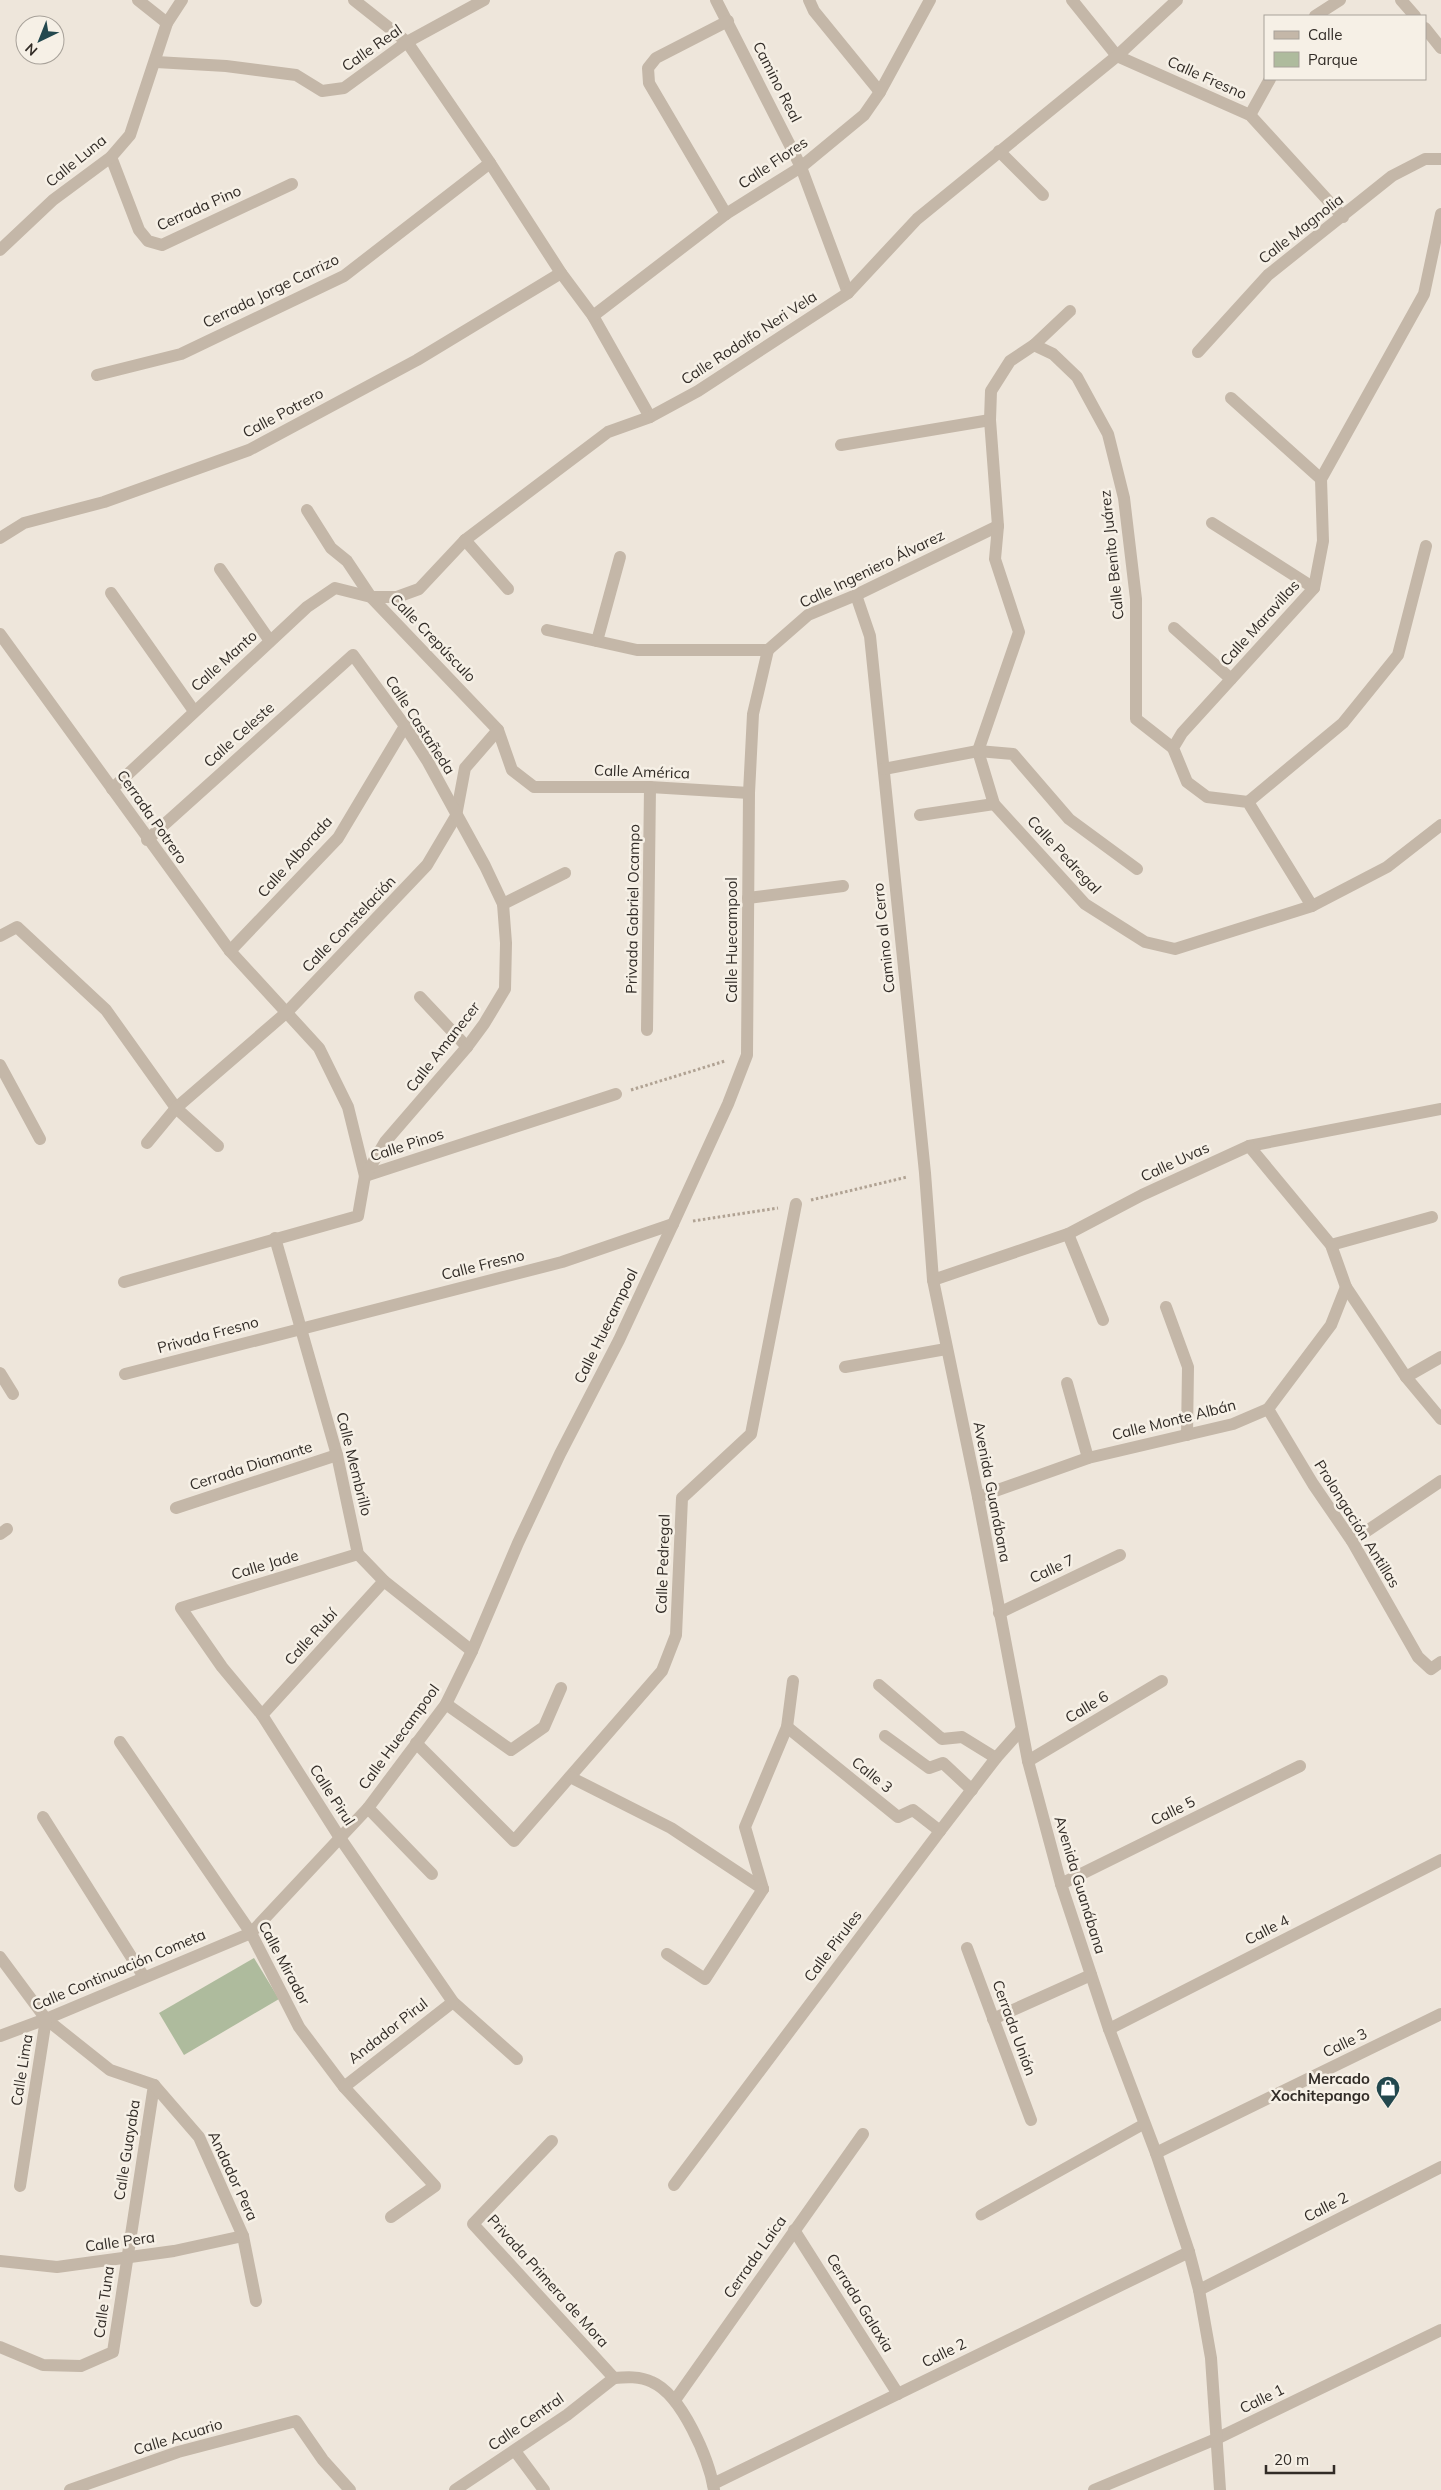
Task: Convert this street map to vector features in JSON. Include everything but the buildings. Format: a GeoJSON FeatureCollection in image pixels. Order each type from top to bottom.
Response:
{"type":"FeatureCollection","features":[{"type":"Feature","properties":{"kind":"street"},"geometry":{"type":"LineString","coordinates":[[138,0],[167,23]]}},
{"type":"Feature","properties":{"kind":"street","name":"Calle Luna"},"geometry":{"type":"LineString","coordinates":[[0,250],[53,200],[111,157],[130,136],[156,62],[167,23],[182,0]]}},
{"type":"Feature","properties":{"kind":"street"},"geometry":{"type":"LineString","coordinates":[[354,0],[407,42],[490,163],[561,274],[593,316],[650,417]]}},
{"type":"Feature","properties":{"kind":"street","name":"Calle Real"},"geometry":{"type":"LineString","coordinates":[[156,62],[226,66],[296,76],[322,91],[344,88],[407,42],[484,0]]}},
{"type":"Feature","properties":{"kind":"street","name":"Camino Real"},"geometry":{"type":"LineString","coordinates":[[716,0],[728,20],[801,167],[848,293]]}},
{"type":"Feature","properties":{"kind":"street"},"geometry":{"type":"LineString","coordinates":[[809,0],[814,11],[880,92]]}},
{"type":"Feature","properties":{"kind":"street","name":"Calle Flores"},"geometry":{"type":"LineString","coordinates":[[593,316],[726,214],[801,167],[864,115],[880,92],[930,0]]}},
{"type":"Feature","properties":{"kind":"street","name":"Calle Fresno"},"geometry":{"type":"LineString","coordinates":[[1072,0],[1117,56],[1250,116],[1342,217]]}},
{"type":"Feature","properties":{"kind":"street","name":"Calle Rodolfo Neri Vela"},"geometry":{"type":"LineString","coordinates":[[371,597],[397,597],[419,588],[465,540],[608,432],[650,417],[698,391],[848,293],[917,219],[1117,56],[1177,0]]}},
{"type":"Feature","properties":{"kind":"street"},"geometry":{"type":"LineString","coordinates":[[1317,15],[1340,0]]}},
{"type":"Feature","properties":{"kind":"street"},"geometry":{"type":"LineString","coordinates":[[1402,0],[1414,15]]}},
{"type":"Feature","properties":{"kind":"street"},"geometry":{"type":"LineString","coordinates":[[726,214],[649,83],[648,68],[656,58],[728,20]]}},
{"type":"Feature","properties":{"kind":"street"},"geometry":{"type":"LineString","coordinates":[[1426,29],[1441,48]]}},
{"type":"Feature","properties":{"kind":"street"},"geometry":{"type":"LineString","coordinates":[[1250,116],[1269,80]]}},
{"type":"Feature","properties":{"kind":"street"},"geometry":{"type":"LineString","coordinates":[[999,151],[1044,195]]}},
{"type":"Feature","properties":{"kind":"street","name":"Cerrada Pino"},"geometry":{"type":"LineString","coordinates":[[111,157],[139,230],[148,242],[162,245],[292,184]]}},
{"type":"Feature","properties":{"kind":"street","name":"Calle Magnolia"},"geometry":{"type":"LineString","coordinates":[[1198,352],[1268,275],[1392,176],[1425,159],[1441,159]]}},
{"type":"Feature","properties":{"kind":"street","name":"Cerrada Jorge Carrizo"},"geometry":{"type":"LineString","coordinates":[[97,375],[182,354],[344,276],[490,163]]}},
{"type":"Feature","properties":{"kind":"street"},"geometry":{"type":"LineString","coordinates":[[1231,398],[1321,479],[1424,294],[1441,214]]}},
{"type":"Feature","properties":{"kind":"street","name":"Calle Potrero"},"geometry":{"type":"LineString","coordinates":[[0,538],[24,523],[104,502],[249,450],[417,360],[561,274]]}},
{"type":"Feature","properties":{"kind":"street"},"geometry":{"type":"LineString","coordinates":[[978,751],[1019,632],[995,559],[998,526],[990,420],[991,391],[1010,361],[1034,345],[1070,311]]}},
{"type":"Feature","properties":{"kind":"street","name":"Calle Benito Juárez"},"geometry":{"type":"LineString","coordinates":[[1034,345],[1053,354],[1077,377],[1108,434],[1124,498],[1136,599],[1136,720],[1173,748]]}},
{"type":"Feature","properties":{"kind":"street"},"geometry":{"type":"LineString","coordinates":[[841,445],[990,420]]}},
{"type":"Feature","properties":{"kind":"street","name":"Calle Maravillas"},"geometry":{"type":"LineString","coordinates":[[1173,748],[1182,733],[1314,588],[1323,541],[1321,479]]}},
{"type":"Feature","properties":{"kind":"street","name":"Calle Crepúsculo"},"geometry":{"type":"LineString","coordinates":[[307,510],[331,548],[347,561],[371,597],[498,730],[512,770],[534,787]]}},
{"type":"Feature","properties":{"kind":"street"},"geometry":{"type":"LineString","coordinates":[[1212,523],[1314,588]]}},
{"type":"Feature","properties":{"kind":"street","name":"Calle Ingeniero Álvarez"},"geometry":{"type":"LineString","coordinates":[[768,650],[808,616],[856,595],[998,526]]}},
{"type":"Feature","properties":{"kind":"street"},"geometry":{"type":"LineString","coordinates":[[465,540],[508,588]]}},
{"type":"Feature","properties":{"kind":"street"},"geometry":{"type":"LineString","coordinates":[[1173,748],[1187,782],[1207,798],[1248,802],[1343,723],[1398,655],[1426,546]]}},
{"type":"Feature","properties":{"kind":"street"},"geometry":{"type":"LineString","coordinates":[[597,641],[620,557]]}},
{"type":"Feature","properties":{"kind":"street"},"geometry":{"type":"LineString","coordinates":[[220,569],[270,641]]}},
{"type":"Feature","properties":{"kind":"street","name":"Calle Manto"},"geometry":{"type":"LineString","coordinates":[[112,789],[307,607],[335,588],[371,597]]}},
{"type":"Feature","properties":{"kind":"street"},"geometry":{"type":"LineString","coordinates":[[111,593],[194,711]]}},
{"type":"Feature","properties":{"kind":"street","name":"Camino al Cerro"},"geometry":{"type":"LineString","coordinates":[[856,595],[870,636],[925,1173],[933,1280]]}},
{"type":"Feature","properties":{"kind":"street"},"geometry":{"type":"LineString","coordinates":[[1174,628],[1231,679]]}},
{"type":"Feature","properties":{"kind":"street"},"geometry":{"type":"LineString","coordinates":[[547,630],[637,650],[768,650]]}},
{"type":"Feature","properties":{"kind":"street","name":"Cerrada Potrero"},"geometry":{"type":"LineString","coordinates":[[0,634],[147,840],[230,952],[319,1048],[348,1107],[365,1176]]}},
{"type":"Feature","properties":{"kind":"street","name":"Calle Huecampool"},"geometry":{"type":"LineString","coordinates":[[251,1933],[368,1808],[446,1704],[472,1651],[518,1543],[560,1454],[618,1340],[728,1104],[747,1055],[749,794],[753,714],[768,650]]}},
{"type":"Feature","properties":{"kind":"street","name":"Calle Castañeda"},"geometry":{"type":"LineString","coordinates":[[353,655],[405,726],[428,762],[456,816]]}},
{"type":"Feature","properties":{"kind":"street","name":"Calle Celeste"},"geometry":{"type":"LineString","coordinates":[[147,840],[353,655]]}},
{"type":"Feature","properties":{"kind":"street","name":"Calle Alborada"},"geometry":{"type":"LineString","coordinates":[[230,952],[338,838],[405,726]]}},
{"type":"Feature","properties":{"kind":"street","name":"Calle Constelación"},"geometry":{"type":"LineString","coordinates":[[147,1143],[176,1108],[287,1012],[427,865],[456,816],[465,768],[498,730]]}},
{"type":"Feature","properties":{"kind":"street"},"geometry":{"type":"LineString","coordinates":[[884,769],[978,751],[1013,754],[1069,819],[1137,869]]}},
{"type":"Feature","properties":{"kind":"street","name":"Calle Pedregal"},"geometry":{"type":"LineString","coordinates":[[978,751],[994,804],[1085,904],[1145,942],[1176,949],[1312,906],[1387,867],[1441,825]]}},
{"type":"Feature","properties":{"kind":"street","name":"Calle América"},"geometry":{"type":"LineString","coordinates":[[534,787],[650,787],[749,794]]}},
{"type":"Feature","properties":{"kind":"street","name":"Privada Gabriel Ocampo"},"geometry":{"type":"LineString","coordinates":[[647,1030],[650,787]]}},
{"type":"Feature","properties":{"kind":"street"},"geometry":{"type":"LineString","coordinates":[[1248,802],[1312,906]]}},
{"type":"Feature","properties":{"kind":"street"},"geometry":{"type":"LineString","coordinates":[[920,815],[994,804]]}},
{"type":"Feature","properties":{"kind":"street","name":"Calle Amanecer"},"geometry":{"type":"LineString","coordinates":[[365,1176],[385,1142],[467,1047],[484,1024],[505,989],[506,943],[503,904],[485,866],[456,816]]}},
{"type":"Feature","properties":{"kind":"street"},"geometry":{"type":"LineString","coordinates":[[503,904],[565,873]]}},
{"type":"Feature","properties":{"kind":"street"},"geometry":{"type":"LineString","coordinates":[[748,898],[843,886]]}},
{"type":"Feature","properties":{"kind":"street"},"geometry":{"type":"LineString","coordinates":[[0,936],[17,927],[106,1010],[176,1108],[218,1146]]}},
{"type":"Feature","properties":{"kind":"street"},"geometry":{"type":"LineString","coordinates":[[420,997],[467,1047]]}},
{"type":"Feature","properties":{"kind":"street"},"geometry":{"type":"LineString","coordinates":[[0,1065],[40,1140]]}},
{"type":"Feature","properties":{"kind":"street","name":"Calle Pinos"},"geometry":{"type":"LineString","coordinates":[[124,1282],[358,1216],[365,1176],[616,1094]]}},
{"type":"Feature","properties":{"kind":"street","name":"Calle Uvas"},"geometry":{"type":"LineString","coordinates":[[933,1280],[1068,1234],[1142,1196],[1248,1146],[1441,1109]]}},
{"type":"Feature","properties":{"kind":"street"},"geometry":{"type":"LineString","coordinates":[[1248,1146],[1331,1245],[1346,1287],[1406,1377],[1441,1419]]}},
{"type":"Feature","properties":{"kind":"street","name":"Calle Pedregal"},"geometry":{"type":"LineString","coordinates":[[416,1743],[514,1842],[662,1670],[676,1635],[682,1498],[751,1434],[796,1204]]}},
{"type":"Feature","properties":{"kind":"street"},"geometry":{"type":"LineString","coordinates":[[1331,1245],[1432,1217]]}},
{"type":"Feature","properties":{"kind":"street","name":"Calle Fresno"},"geometry":{"type":"LineString","coordinates":[[299,1328],[562,1262],[672,1224]]}},
{"type":"Feature","properties":{"kind":"street"},"geometry":{"type":"LineString","coordinates":[[1068,1234],[1103,1320]]}},
{"type":"Feature","properties":{"kind":"street","name":"Calle Membrillo"},"geometry":{"type":"LineString","coordinates":[[276,1238],[299,1328],[336,1455],[358,1554]]}},
{"type":"Feature","properties":{"kind":"street","name":"Avenida Guanábana"},"geometry":{"type":"LineString","coordinates":[[933,1280],[978,1497],[1028,1761],[1061,1884],[1108,2030],[1156,2153],[1189,2252],[1211,2358],[1220,2490]]}},
{"type":"Feature","properties":{"kind":"street"},"geometry":{"type":"LineString","coordinates":[[1268,1409],[1330,1325],[1346,1287]]}},
{"type":"Feature","properties":{"kind":"street"},"geometry":{"type":"LineString","coordinates":[[1166,1306],[1188,1367],[1187,1436]]}},
{"type":"Feature","properties":{"kind":"street","name":"Privada Fresno"},"geometry":{"type":"LineString","coordinates":[[125,1374],[299,1328]]}},
{"type":"Feature","properties":{"kind":"street"},"geometry":{"type":"LineString","coordinates":[[845,1367],[946,1349]]}},
{"type":"Feature","properties":{"kind":"street"},"geometry":{"type":"LineString","coordinates":[[1406,1377],[1441,1357]]}},
{"type":"Feature","properties":{"kind":"street"},"geometry":{"type":"LineString","coordinates":[[0,1373],[13,1394]]}},
{"type":"Feature","properties":{"kind":"street"},"geometry":{"type":"LineString","coordinates":[[1068,1383],[1088,1458]]}},
{"type":"Feature","properties":{"kind":"street","name":"Calle Monte Albán"},"geometry":{"type":"LineString","coordinates":[[978,1497],[1088,1458],[1233,1424],[1268,1409]]}},
{"type":"Feature","properties":{"kind":"street","name":"Prolongación Antillas"},"geometry":{"type":"LineString","coordinates":[[1268,1409],[1313,1484],[1352,1541],[1418,1657],[1431,1669],[1441,1662]]}},
{"type":"Feature","properties":{"kind":"street","name":"Cerrada Diamante"},"geometry":{"type":"LineString","coordinates":[[176,1508],[336,1455]]}},
{"type":"Feature","properties":{"kind":"street"},"geometry":{"type":"LineString","coordinates":[[1352,1541],[1441,1481]]}},
{"type":"Feature","properties":{"kind":"street"},"geometry":{"type":"LineString","coordinates":[[358,1554],[384,1581],[472,1651]]}},
{"type":"Feature","properties":{"kind":"street","name":"Calle Jade"},"geometry":{"type":"LineString","coordinates":[[181,1608],[358,1554]]}},
{"type":"Feature","properties":{"kind":"street","name":"Calle 7"},"geometry":{"type":"LineString","coordinates":[[999,1613],[1120,1556]]}},
{"type":"Feature","properties":{"kind":"street","name":"Calle Rubí"},"geometry":{"type":"LineString","coordinates":[[262,1716],[384,1581]]}},
{"type":"Feature","properties":{"kind":"street","name":"Calle Pirul"},"geometry":{"type":"LineString","coordinates":[[181,1608],[222,1668],[262,1716],[340,1838],[453,2002],[517,2059]]}},
{"type":"Feature","properties":{"kind":"street"},"geometry":{"type":"LineString","coordinates":[[667,1954],[705,1979],[763,1889],[745,1827],[787,1726],[792,1681]]}},
{"type":"Feature","properties":{"kind":"street","name":"Calle 6"},"geometry":{"type":"LineString","coordinates":[[1028,1761],[1162,1681]]}},
{"type":"Feature","properties":{"kind":"street"},"geometry":{"type":"LineString","coordinates":[[879,1685],[942,1740],[962,1737],[996,1758]]}},
{"type":"Feature","properties":{"kind":"street"},"geometry":{"type":"LineString","coordinates":[[446,1704],[511,1750],[544,1727],[561,1688]]}},
{"type":"Feature","properties":{"kind":"street","name":"Calle 3"},"geometry":{"type":"LineString","coordinates":[[787,1726],[898,1818],[912,1810],[940,1831]]}},
{"type":"Feature","properties":{"kind":"street","name":"Calle Pirules"},"geometry":{"type":"LineString","coordinates":[[674,2185],[940,1831],[996,1758],[1021,1730]]}},
{"type":"Feature","properties":{"kind":"street"},"geometry":{"type":"LineString","coordinates":[[885,1736],[929,1768],[943,1763],[972,1790]]}},
{"type":"Feature","properties":{"kind":"street","name":"Calle Mirador"},"geometry":{"type":"LineString","coordinates":[[120,1742],[251,1933],[299,2027],[344,2087],[435,2186],[391,2217]]}},
{"type":"Feature","properties":{"kind":"street","name":"Calle 5"},"geometry":{"type":"LineString","coordinates":[[1061,1884],[1300,1766]]}},
{"type":"Feature","properties":{"kind":"street"},"geometry":{"type":"LineString","coordinates":[[570,1777],[671,1828],[763,1889]]}},
{"type":"Feature","properties":{"kind":"street"},"geometry":{"type":"LineString","coordinates":[[368,1808],[432,1874]]}},
{"type":"Feature","properties":{"kind":"street"},"geometry":{"type":"LineString","coordinates":[[43,1817],[144,1977]]}},
{"type":"Feature","properties":{"kind":"street","name":"Calle 4"},"geometry":{"type":"LineString","coordinates":[[1108,2030],[1441,1860]]}},
{"type":"Feature","properties":{"kind":"street","name":"Calle Continuación Cometa"},"geometry":{"type":"LineString","coordinates":[[0,2036],[46,2019],[251,1933]]}},
{"type":"Feature","properties":{"kind":"street","name":"Cerrada Unión"},"geometry":{"type":"LineString","coordinates":[[967,1948],[1031,2120]]}},
{"type":"Feature","properties":{"kind":"street","name":"Calle Guayaba"},"geometry":{"type":"LineString","coordinates":[[0,1957],[46,2019],[110,2070],[154,2085],[126,2257]]}},
{"type":"Feature","properties":{"kind":"street"},"geometry":{"type":"LineString","coordinates":[[993,2019],[1091,1975]]}},
{"type":"Feature","properties":{"kind":"street","name":"Andador Pirul"},"geometry":{"type":"LineString","coordinates":[[344,2087],[453,2002]]}},
{"type":"Feature","properties":{"kind":"street","name":"Calle 3"},"geometry":{"type":"LineString","coordinates":[[1156,2153],[1441,2014]]}},
{"type":"Feature","properties":{"kind":"street","name":"Calle Lima"},"geometry":{"type":"LineString","coordinates":[[20,2186],[46,2019]]}},
{"type":"Feature","properties":{"kind":"street","name":"Andador Pera"},"geometry":{"type":"LineString","coordinates":[[154,2085],[199,2137],[243,2236],[256,2301]]}},
{"type":"Feature","properties":{"kind":"street","name":"Cerrada Laica"},"geometry":{"type":"LineString","coordinates":[[675,2400],[863,2134]]}},
{"type":"Feature","properties":{"kind":"street","name":"Privada Primera de Mora"},"geometry":{"type":"LineString","coordinates":[[552,2141],[472,2224],[614,2378]]}},
{"type":"Feature","properties":{"kind":"street","name":"Calle 2"},"geometry":{"type":"LineString","coordinates":[[1198,2290],[1441,2167]]}},
{"type":"Feature","properties":{"kind":"street","name":"Cerrada Galaxia"},"geometry":{"type":"LineString","coordinates":[[794,2230],[898,2394]]}},
{"type":"Feature","properties":{"kind":"street","name":"Calle Pera"},"geometry":{"type":"LineString","coordinates":[[0,2261],[57,2267],[174,2251],[243,2236]]}},
{"type":"Feature","properties":{"kind":"street","name":"Calle 2"},"geometry":{"type":"LineString","coordinates":[[713,2487],[1189,2252]]}},
{"type":"Feature","properties":{"kind":"street","name":"Calle Tuna"},"geometry":{"type":"LineString","coordinates":[[0,2347],[43,2365],[81,2366],[113,2352],[126,2257]]}},
{"type":"Feature","properties":{"kind":"street","name":"Calle 1"},"geometry":{"type":"LineString","coordinates":[[1094,2490],[1216,2439],[1441,2330]]}},
{"type":"Feature","properties":{"kind":"street"},"geometry":{"type":"LineString","coordinates":[[614,2378],[630,2376],[653,2382],[675,2400],[696,2438],[713,2487]]}},
{"type":"Feature","properties":{"kind":"street","name":"Calle Central"},"geometry":{"type":"LineString","coordinates":[[456,2490],[514,2451],[614,2378]]}},
{"type":"Feature","properties":{"kind":"street","name":"Calle Acuario"},"geometry":{"type":"LineString","coordinates":[[70,2490],[93,2486],[178,2452],[296,2420],[323,2460],[350,2490]]}},
{"type":"Feature","properties":{"kind":"street"},"geometry":{"type":"LineString","coordinates":[[514,2451],[544,2490]]}},
{"type":"Feature","properties":{"kind":"lane"},"geometry":{"type":"LineString","coordinates":[[981,2215],[1144,2124]]}},
{"type":"Feature","properties":{"kind":"path"},"geometry":{"type":"LineString","coordinates":[[616,1094],[747,1055]]}},
{"type":"Feature","properties":{"kind":"green space"},"geometry":{"type":"Polygon","coordinates":[[[254,1958],[279,1999],[184,2055],[159,2013],[254,1958]]]}},
{"type":"Feature","properties":{"kind":"place","name":"Mercado Xochitepango"},"geometry":{"type":"Point","coordinates":[1388,2109]}}]}
